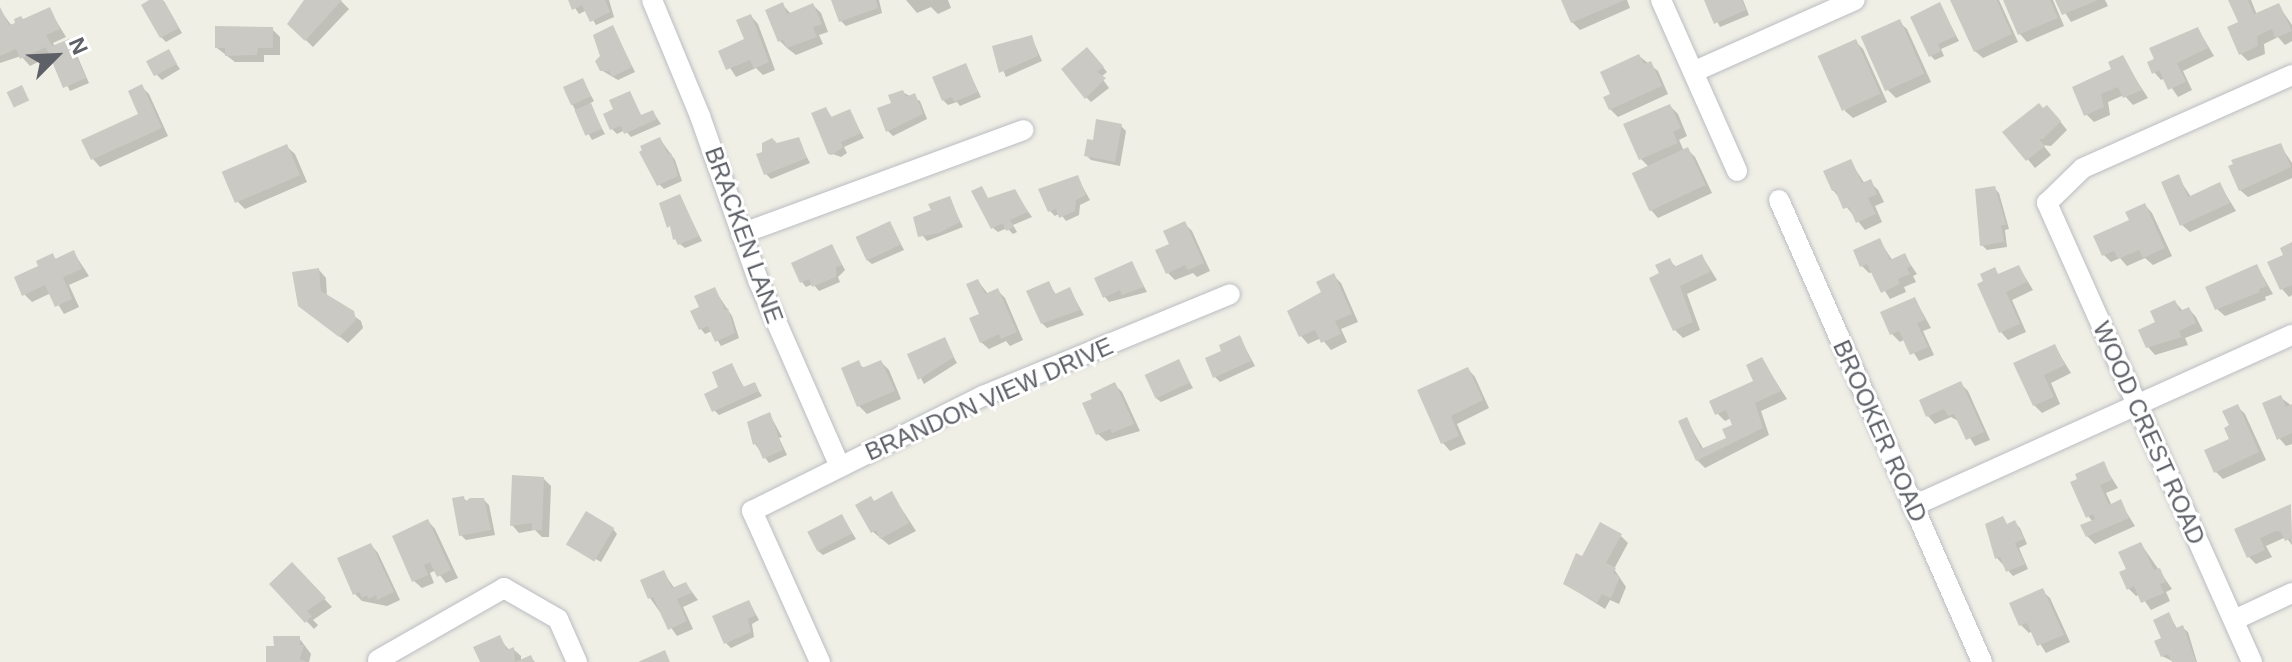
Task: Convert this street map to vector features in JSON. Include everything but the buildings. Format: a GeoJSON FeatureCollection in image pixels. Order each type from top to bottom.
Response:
{"type":"FeatureCollection","features":[{"type":"Feature","properties":{"kind":"street"},"geometry":{"type":"LineString","coordinates":[[1661,0],[1737,171]]}},
{"type":"Feature","properties":{"kind":"street"},"geometry":{"type":"LineString","coordinates":[[1693,72],[1855,0]]}},
{"type":"Feature","properties":{"kind":"street","name":"BRACKEN LANE"},"geometry":{"type":"LineString","coordinates":[[659,2],[741,234],[782,337],[840,467]]}},
{"type":"Feature","properties":{"kind":"street","name":"WOOD CREST ROAD"},"geometry":{"type":"LineString","coordinates":[[2252,662],[2047,203],[2083,168],[2292,75]]}},
{"type":"Feature","properties":{"kind":"street"},"geometry":{"type":"LineString","coordinates":[[741,234],[1023,130]]}},
{"type":"Feature","properties":{"kind":"street","name":"BROOKER ROAD"},"geometry":{"type":"LineString","coordinates":[[1779,200],[1982,662]]}},
{"type":"Feature","properties":{"kind":"street","name":"BRANDON VIEW DRIVE"},"geometry":{"type":"LineString","coordinates":[[820,662],[752,511],[995,391],[1230,294]]}},
{"type":"Feature","properties":{"kind":"street"},"geometry":{"type":"LineString","coordinates":[[1913,506],[2292,335]]}},
{"type":"Feature","properties":{"kind":"street"},"geometry":{"type":"LineString","coordinates":[[378,660],[504,588],[558,619],[577,662]]}},
{"type":"Feature","properties":{"kind":"street"},"geometry":{"type":"LineString","coordinates":[[2234,620],[2292,593]]}}]}
